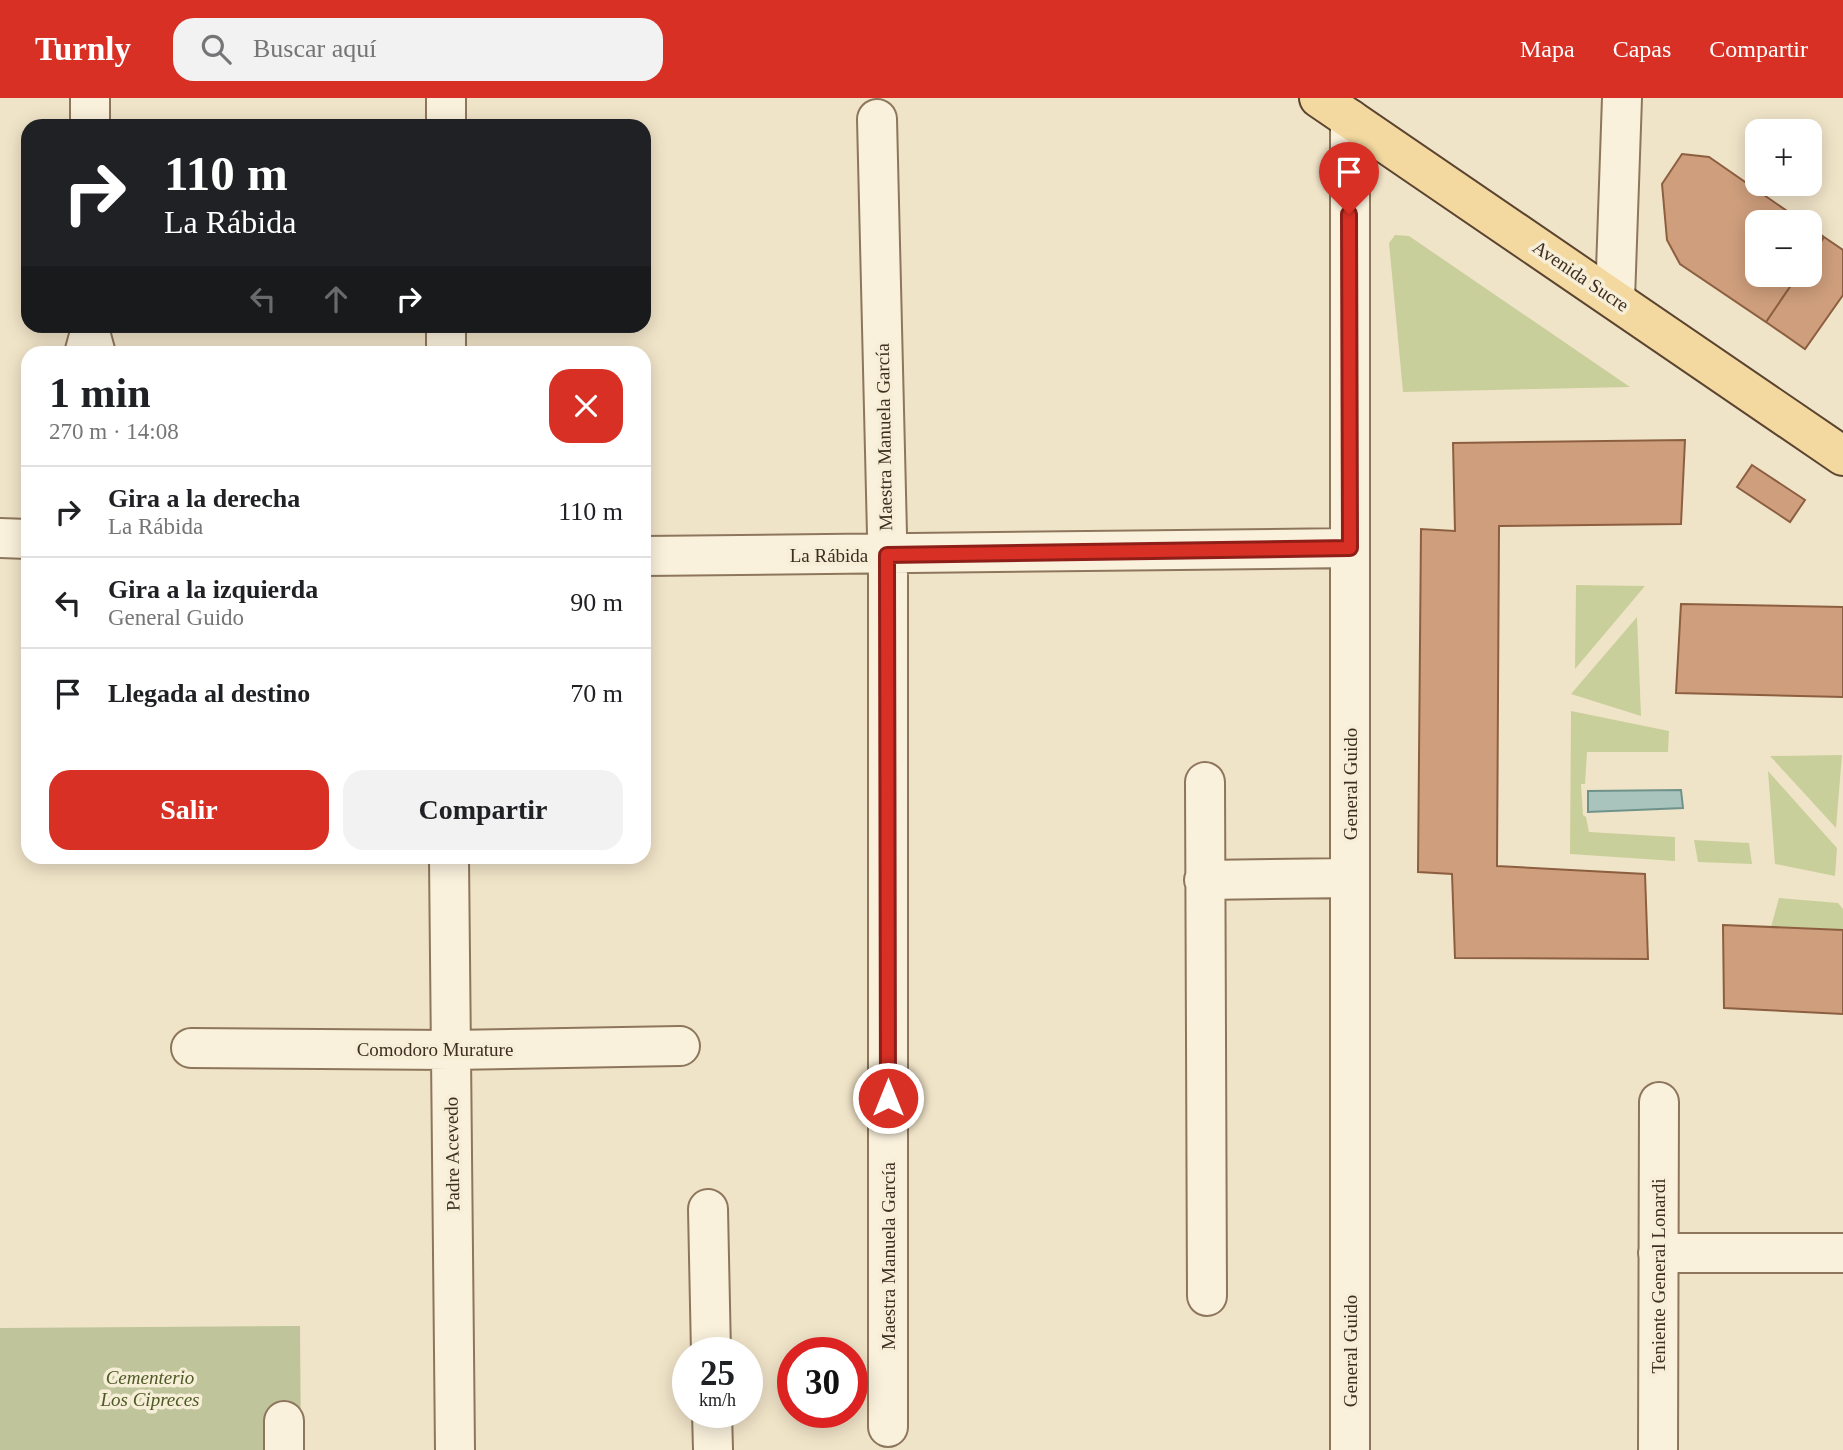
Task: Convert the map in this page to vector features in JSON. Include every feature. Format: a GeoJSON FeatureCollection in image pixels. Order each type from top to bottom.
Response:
{"type":"FeatureCollection","features":[{"type":"Feature","properties":{"kind":"main road","name":"Avenida Sucre"},"geometry":{"type":"LineString","coordinates":[[1335,108],[1843,456]]}},
{"type":"Feature","properties":{"kind":"street"},"geometry":{"type":"LineString","coordinates":[[90,98],[90,119]]}},
{"type":"Feature","properties":{"kind":"street"},"geometry":{"type":"LineString","coordinates":[[446,98],[446,119]]}},
{"type":"Feature","properties":{"kind":"street"},"geometry":{"type":"LineString","coordinates":[[1615,299],[1622,98]]}},
{"type":"Feature","properties":{"kind":"street","name":"General Guido"},"geometry":{"type":"LineString","coordinates":[[1335,108],[1350,548],[1350,1450]]}},
{"type":"Feature","properties":{"kind":"street","name":"Maestra Manuela García"},"geometry":{"type":"LineString","coordinates":[[877,119],[887,555],[888,1427]]}},
{"type":"Feature","properties":{"kind":"street"},"geometry":{"type":"LineString","coordinates":[[0,538],[21,539]]}},
{"type":"Feature","properties":{"kind":"street","name":"La Rábida"},"geometry":{"type":"LineString","coordinates":[[651,556],[1350,548]]}},
{"type":"Feature","properties":{"kind":"street"},"geometry":{"type":"LineString","coordinates":[[1205,782],[1207,1296]]}},
{"type":"Feature","properties":{"kind":"street","name":"Padre Acevedo"},"geometry":{"type":"LineString","coordinates":[[449,864],[455,1450]]}},
{"type":"Feature","properties":{"kind":"street"},"geometry":{"type":"LineString","coordinates":[[1204,880],[1350,878]]}},
{"type":"Feature","properties":{"kind":"street","name":"Comodoro Murature"},"geometry":{"type":"LineString","coordinates":[[191,1048],[451,1050],[680,1046]]}},
{"type":"Feature","properties":{"kind":"street","name":"Teniente General Lonardi"},"geometry":{"type":"LineString","coordinates":[[1658,1450],[1659,1102]]}},
{"type":"Feature","properties":{"kind":"street"},"geometry":{"type":"LineString","coordinates":[[708,1209],[711,1337]]}},
{"type":"Feature","properties":{"kind":"street"},"geometry":{"type":"LineString","coordinates":[[1658,1253],[1843,1253]]}},
{"type":"Feature","properties":{"kind":"street"},"geometry":{"type":"LineString","coordinates":[[712,1428],[713,1450]]}},
{"type":"Feature","properties":{"kind":"green space"},"geometry":{"type":"Polygon","coordinates":[[[1395,235],[1409,236],[1630,387],[1403,392],[1389,243],[1395,235]]]}},
{"type":"Feature","properties":{"kind":"green space"},"geometry":{"type":"Polygon","coordinates":[[[1576,585],[1645,586],[1575,669],[1576,585]]]}},
{"type":"Feature","properties":{"kind":"green space"},"geometry":{"type":"Polygon","coordinates":[[[1637,617],[1641,716],[1571,694],[1637,617]]]}},
{"type":"Feature","properties":{"kind":"green space"},"geometry":{"type":"Polygon","coordinates":[[[1571,711],[1669,731],[1668,752],[1587,752],[1585,784],[1581,784],[1583,815],[1586,817],[1589,832],[1675,837],[1675,861],[1570,854],[1571,711]]]}},
{"type":"Feature","properties":{"kind":"green space"},"geometry":{"type":"Polygon","coordinates":[[[1842,755],[1836,828],[1770,756],[1842,755]]]}},
{"type":"Feature","properties":{"kind":"green space"},"geometry":{"type":"Polygon","coordinates":[[[1768,771],[1837,848],[1835,876],[1775,864],[1768,771]]]}},
{"type":"Feature","properties":{"kind":"green space"},"geometry":{"type":"Polygon","coordinates":[[[1694,840],[1749,843],[1752,864],[1698,862],[1694,840]]]}},
{"type":"Feature","properties":{"kind":"green space"},"geometry":{"type":"Polygon","coordinates":[[[1779,898],[1838,903],[1843,909],[1843,930],[1771,927],[1779,898]]]}},
{"type":"Feature","properties":{"kind":"green space","name":"Cementerio Los Cipreces"},"geometry":{"type":"Polygon","coordinates":[[[300,1326],[301,1450],[0,1450],[0,1328],[300,1326]]]}},
{"type":"Feature","properties":{"kind":"water"},"geometry":{"type":"Polygon","coordinates":[[[1681,790],[1683,808],[1588,812],[1588,791],[1681,790]]]}},
{"type":"Feature","properties":{"kind":"building"},"geometry":{"type":"Polygon","coordinates":[[[1682,154],[1709,157],[1745,182],[1745,196],[1765,196],[1786,210],[1745,210],[1745,287],[1790,287],[1766,322],[1680,264],[1667,240],[1662,184],[1682,154]]]}},
{"type":"Feature","properties":{"kind":"building"},"geometry":{"type":"Polygon","coordinates":[[[1824,237],[1843,250],[1843,295],[1805,349],[1766,322],[1790,287],[1822,287],[1824,237]]]}},
{"type":"Feature","properties":{"kind":"building"},"geometry":{"type":"Polygon","coordinates":[[[1685,440],[1681,524],[1499,526],[1497,866],[1645,874],[1648,959],[1455,958],[1452,874],[1418,872],[1421,529],[1455,531],[1453,443],[1685,440]]]}},
{"type":"Feature","properties":{"kind":"building"},"geometry":{"type":"Polygon","coordinates":[[[1752,465],[1805,500],[1790,522],[1737,487],[1752,465]]]}},
{"type":"Feature","properties":{"kind":"building"},"geometry":{"type":"Polygon","coordinates":[[[1681,604],[1843,607],[1843,697],[1676,693],[1681,604]]]}},
{"type":"Feature","properties":{"kind":"building"},"geometry":{"type":"Polygon","coordinates":[[[1723,925],[1843,930],[1843,1014],[1724,1008],[1723,925]]]}},
{"type":"Feature","properties":{"kind":"route"},"geometry":{"type":"LineString","coordinates":[[888,1098],[887,555],[1350,548],[1349,214]]}}]}
